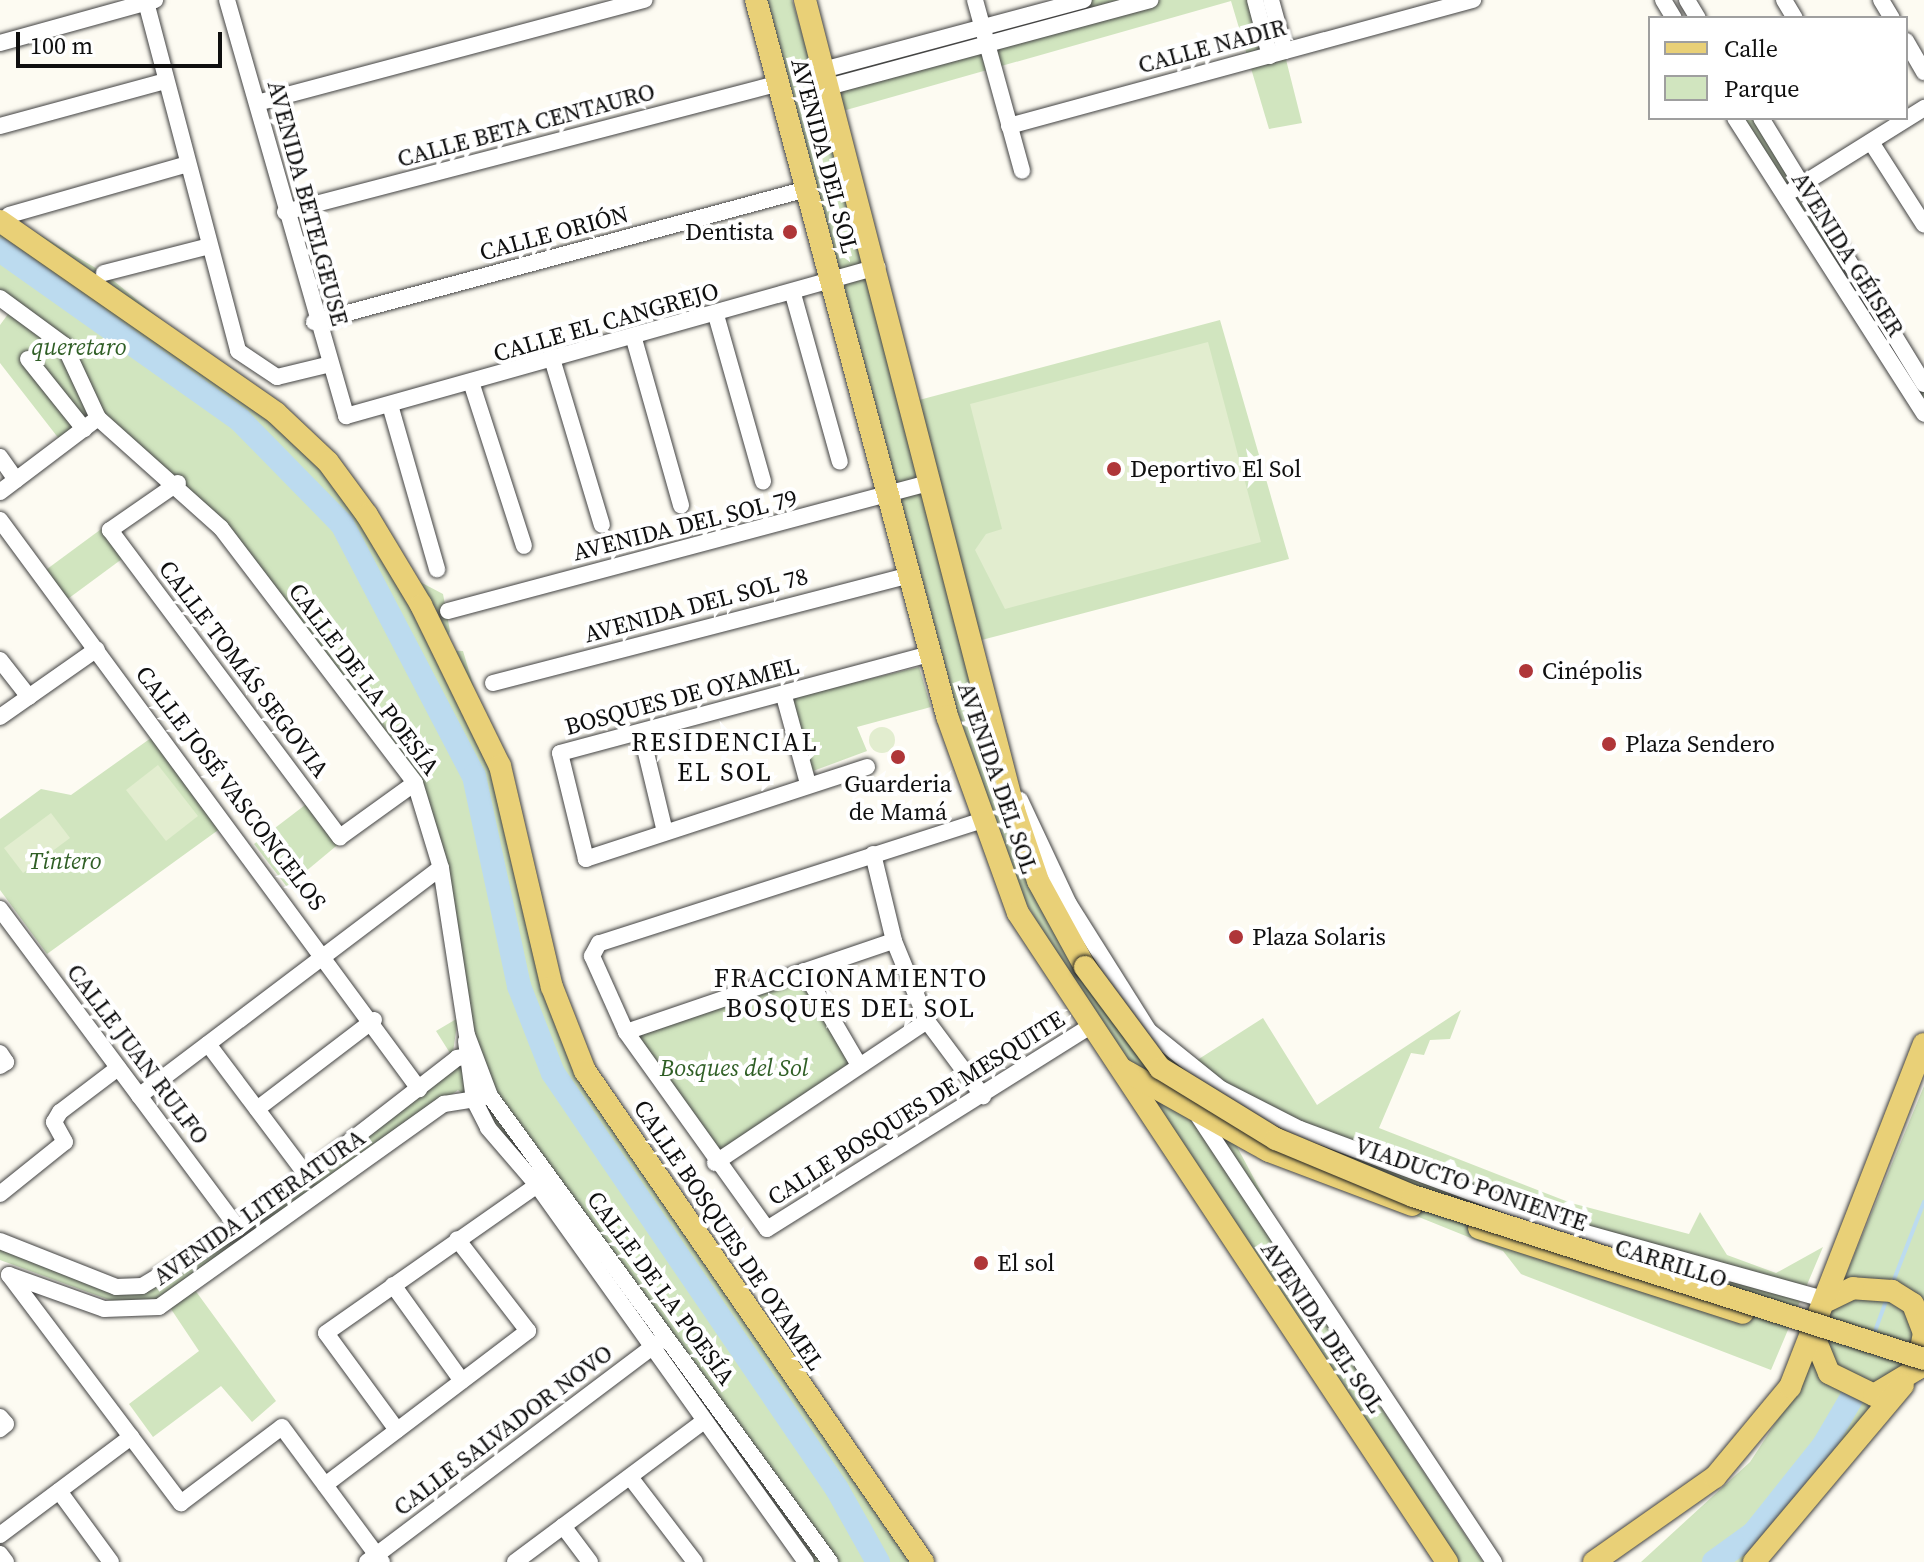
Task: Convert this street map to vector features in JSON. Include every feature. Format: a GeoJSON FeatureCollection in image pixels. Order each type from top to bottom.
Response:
{"type":"FeatureCollection","features":[{"type":"Feature","properties":{"kind":"main road","name":"AVENIDA DEL SOL"},"geometry":{"type":"LineString","coordinates":[[756,0],[893,495],[930,654],[980,821],[1018,913],[1447,1562]]}},
{"type":"Feature","properties":{"kind":"main road","name":"AVENIDA DEL SOL"},"geometry":{"type":"LineString","coordinates":[[805,0],[1002,756],[1049,903]]}},
{"type":"Feature","properties":{"kind":"main road","name":"CALLE BOSQUES DE OYAMEL"},"geometry":{"type":"LineString","coordinates":[[4,218],[213,363],[328,462],[403,573],[500,766],[552,987],[585,1071],[923,1562]]}},
{"type":"Feature","properties":{"kind":"main road","name":"VIADUCTO PONIENTE"},"geometry":{"type":"LineString","coordinates":[[1049,903],[1085,967],[1160,1068],[1276,1139],[1413,1196],[1922,1366]]}},
{"type":"Feature","properties":{"kind":"main road"},"geometry":{"type":"LineString","coordinates":[[1594,1562],[1688,1498],[1746,1446],[1790,1387],[1828,1300],[1924,1044]]}},
{"type":"Feature","properties":{"kind":"main road","name":"CARRILLO"},"geometry":{"type":"LineString","coordinates":[[1120,1068],[1199,1117],[1358,1188],[1813,1334]]}},
{"type":"Feature","properties":{"kind":"main road"},"geometry":{"type":"LineString","coordinates":[[1754,1562],[1922,1366],[1924,1333],[1915,1307],[1892,1291],[1853,1288],[1828,1300]]}},
{"type":"Feature","properties":{"kind":"main road"},"geometry":{"type":"LineString","coordinates":[[1813,1334],[1829,1373],[1874,1395],[1922,1366]]}},
{"type":"Feature","properties":{"kind":"street","name":"AVENIDA BETELGEUSE"},"geometry":{"type":"LineString","coordinates":[[228,0],[314,322],[346,416]]}},
{"type":"Feature","properties":{"kind":"street"},"geometry":{"type":"LineString","coordinates":[[257,103],[645,0]]}},
{"type":"Feature","properties":{"kind":"street"},"geometry":{"type":"LineString","coordinates":[[975,0],[1022,171]]}},
{"type":"Feature","properties":{"kind":"street"},"geometry":{"type":"LineString","coordinates":[[826,78],[898,68],[1084,0]]}},
{"type":"Feature","properties":{"kind":"street"},"geometry":{"type":"LineString","coordinates":[[826,78],[894,51],[985,36],[1150,0]]}},
{"type":"Feature","properties":{"kind":"street"},"geometry":{"type":"LineString","coordinates":[[1255,0],[1278,53]]}},
{"type":"Feature","properties":{"kind":"street"},"geometry":{"type":"LineString","coordinates":[[1271,0],[1278,53]]}},
{"type":"Feature","properties":{"kind":"street","name":"CALLE NADIR"},"geometry":{"type":"LineString","coordinates":[[1009,126],[1473,0]]}},
{"type":"Feature","properties":{"kind":"street"},"geometry":{"type":"LineString","coordinates":[[0,43],[151,1],[166,81],[238,351],[277,377],[327,365]]}},
{"type":"Feature","properties":{"kind":"street"},"geometry":{"type":"LineString","coordinates":[[1908,44],[1924,72]]}},
{"type":"Feature","properties":{"kind":"street"},"geometry":{"type":"LineString","coordinates":[[894,51],[898,68]]}},
{"type":"Feature","properties":{"kind":"street"},"geometry":{"type":"LineString","coordinates":[[0,126],[166,81]]}},
{"type":"Feature","properties":{"kind":"street","name":"CALLE BETA CENTAURO"},"geometry":{"type":"LineString","coordinates":[[285,212],[780,83]]}},
{"type":"Feature","properties":{"kind":"street","name":"AVENIDA GÉISER"},"geometry":{"type":"LineString","coordinates":[[1736,120],[1873,339],[1924,414]]}},
{"type":"Feature","properties":{"kind":"street","name":"AVENIDA GÉISER"},"geometry":{"type":"LineString","coordinates":[[1762,120],[1924,384]]}},
{"type":"Feature","properties":{"kind":"street"},"geometry":{"type":"LineString","coordinates":[[1783,197],[1905,120]]}},
{"type":"Feature","properties":{"kind":"street"},"geometry":{"type":"LineString","coordinates":[[1871,142],[1919,206],[1924,225]]}},
{"type":"Feature","properties":{"kind":"street"},"geometry":{"type":"LineString","coordinates":[[4,218],[188,164]]}},
{"type":"Feature","properties":{"kind":"street","name":"CALLE ORIÓN"},"geometry":{"type":"LineString","coordinates":[[314,322],[807,189]]}},
{"type":"Feature","properties":{"kind":"street"},"geometry":{"type":"LineString","coordinates":[[104,273],[209,246]]}},
{"type":"Feature","properties":{"kind":"street","name":"CALLE EL CANGREJO"},"geometry":{"type":"LineString","coordinates":[[346,416],[472,385],[793,294],[877,267]]}},
{"type":"Feature","properties":{"kind":"street"},"geometry":{"type":"LineString","coordinates":[[793,294],[840,462]]}},
{"type":"Feature","properties":{"kind":"street"},"geometry":{"type":"LineString","coordinates":[[0,492],[98,418],[64,345],[5,306]]}},
{"type":"Feature","properties":{"kind":"street"},"geometry":{"type":"LineString","coordinates":[[716,315],[763,481]]}},
{"type":"Feature","properties":{"kind":"street"},"geometry":{"type":"LineString","coordinates":[[1873,339],[1889,330]]}},
{"type":"Feature","properties":{"kind":"street"},"geometry":{"type":"LineString","coordinates":[[634,339],[681,505]]}},
{"type":"Feature","properties":{"kind":"street"},"geometry":{"type":"LineString","coordinates":[[28,359],[84,429]]}},
{"type":"Feature","properties":{"kind":"street"},"geometry":{"type":"LineString","coordinates":[[553,362],[602,525]]}},
{"type":"Feature","properties":{"kind":"street"},"geometry":{"type":"LineString","coordinates":[[472,385],[524,546]]}},
{"type":"Feature","properties":{"kind":"street"},"geometry":{"type":"LineString","coordinates":[[390,405],[437,569]]}},
{"type":"Feature","properties":{"kind":"street","name":"CALLE DE LA POESÍA"},"geometry":{"type":"LineString","coordinates":[[98,418],[178,483],[221,528],[415,783],[441,868],[470,1055],[482,1098],[537,1185],[703,1422],[806,1562]]}},
{"type":"Feature","properties":{"kind":"street"},"geometry":{"type":"LineString","coordinates":[[0,457],[16,480]]}},
{"type":"Feature","properties":{"kind":"street","name":"AVENIDA DEL SOL 79"},"geometry":{"type":"LineString","coordinates":[[448,611],[893,495],[932,482]]}},
{"type":"Feature","properties":{"kind":"street","name":"CALLE TOMÁS SEGOVIA"},"geometry":{"type":"LineString","coordinates":[[178,483],[110,530],[340,837],[415,783]]}},
{"type":"Feature","properties":{"kind":"street","name":"CALLE JOSÉ VASCONCELOS"},"geometry":{"type":"LineString","coordinates":[[0,520],[374,1020],[419,1089]]}},
{"type":"Feature","properties":{"kind":"street","name":"AVENIDA DEL SOL 78"},"geometry":{"type":"LineString","coordinates":[[493,683],[912,575]]}},
{"type":"Feature","properties":{"kind":"street"},"geometry":{"type":"LineString","coordinates":[[0,717],[97,649]]}},
{"type":"Feature","properties":{"kind":"street","name":"BOSQUES DE OYAMEL"},"geometry":{"type":"LineString","coordinates":[[867,767],[586,859],[561,763],[568,748],[784,696],[930,654]]}},
{"type":"Feature","properties":{"kind":"street"},"geometry":{"type":"LineString","coordinates":[[0,660],[29,697]]}},
{"type":"Feature","properties":{"kind":"street"},"geometry":{"type":"LineString","coordinates":[[784,696],[808,784]]}},
{"type":"Feature","properties":{"kind":"street"},"geometry":{"type":"LineString","coordinates":[[641,732],[665,832]]}},
{"type":"Feature","properties":{"kind":"street","name":"AVENIDA DEL SOL"},"geometry":{"type":"LineString","coordinates":[[1002,756],[1069,904],[1149,1031],[1179,1061],[1300,1129],[1564,1227],[1828,1300]]}},
{"type":"Feature","properties":{"kind":"street"},"geometry":{"type":"LineString","coordinates":[[927,1021],[715,1163],[626,1032],[592,950],[873,854],[980,821]]}},
{"type":"Feature","properties":{"kind":"street"},"geometry":{"type":"LineString","coordinates":[[873,854],[894,941],[927,1021],[983,1096]]}},
{"type":"Feature","properties":{"kind":"street"},"geometry":{"type":"LineString","coordinates":[[139,1096],[441,868]]}},
{"type":"Feature","properties":{"kind":"street","name":"CALLE JUAN RULFO"},"geometry":{"type":"LineString","coordinates":[[0,909],[238,1228]]}},
{"type":"Feature","properties":{"kind":"street"},"geometry":{"type":"LineString","coordinates":[[626,1032],[894,941]]}},
{"type":"Feature","properties":{"kind":"street"},"geometry":{"type":"LineString","coordinates":[[804,971],[859,1065]]}},
{"type":"Feature","properties":{"kind":"street"},"geometry":{"type":"LineString","coordinates":[[257,1109],[374,1020]]}},
{"type":"Feature","properties":{"kind":"street","name":"CALLE BOSQUES DE MESQUITE"},"geometry":{"type":"LineString","coordinates":[[715,1163],[767,1229],[1090,1026]]}},
{"type":"Feature","properties":{"kind":"street"},"geometry":{"type":"LineString","coordinates":[[208,1044],[308,1177]]}},
{"type":"Feature","properties":{"kind":"street","name":"AVENIDA LITERATURA"},"geometry":{"type":"LineString","coordinates":[[0,1241],[116,1287],[142,1286],[238,1228],[419,1089],[470,1055]]}},
{"type":"Feature","properties":{"kind":"street"},"geometry":{"type":"LineString","coordinates":[[0,1194],[65,1142],[54,1122],[60,1112],[118,1068]]}},
{"type":"Feature","properties":{"kind":"street","name":"CALLE DE LA POESÍA"},"geometry":{"type":"LineString","coordinates":[[482,1098],[668,1336],[830,1562]]}},
{"type":"Feature","properties":{"kind":"street","name":"AVENIDA LITERATURA"},"geometry":{"type":"LineString","coordinates":[[4,1273],[104,1309],[159,1307],[444,1104],[482,1098]]}},
{"type":"Feature","properties":{"kind":"street","name":"AVENIDA DEL SOL"},"geometry":{"type":"LineString","coordinates":[[1199,1117],[1494,1562]]}},
{"type":"Feature","properties":{"kind":"street"},"geometry":{"type":"LineString","coordinates":[[397,1430],[326,1333],[537,1185]]}},
{"type":"Feature","properties":{"kind":"street"},"geometry":{"type":"LineString","coordinates":[[325,1485],[528,1331],[457,1239]]}},
{"type":"Feature","properties":{"kind":"street"},"geometry":{"type":"LineString","coordinates":[[4,1273],[181,1503],[282,1427],[375,1560]]}},
{"type":"Feature","properties":{"kind":"street"},"geometry":{"type":"LineString","coordinates":[[393,1285],[462,1381]]}},
{"type":"Feature","properties":{"kind":"street","name":"CALLE SALVADOR NOVO"},"geometry":{"type":"LineString","coordinates":[[375,1560],[668,1336]]}},
{"type":"Feature","properties":{"kind":"street"},"geometry":{"type":"LineString","coordinates":[[515,1562],[703,1422]]}},
{"type":"Feature","properties":{"kind":"street"},"geometry":{"type":"LineString","coordinates":[[0,1535],[131,1437]]}},
{"type":"Feature","properties":{"kind":"street"},"geometry":{"type":"LineString","coordinates":[[630,1477],[695,1562]]}},
{"type":"Feature","properties":{"kind":"street"},"geometry":{"type":"LineString","coordinates":[[59,1491],[111,1562]]}},
{"type":"Feature","properties":{"kind":"street"},"geometry":{"type":"LineString","coordinates":[[563,1526],[590,1562]]}},
{"type":"Feature","properties":{"kind":"street"},"geometry":{"type":"LineString","coordinates":[[0,1554],[6,1562]]}},
{"type":"Feature","properties":{"kind":"green space"},"geometry":{"type":"Polygon","coordinates":[[[763,0],[792,0],[813,72],[1083,0],[1271,0],[1302,123],[1269,129],[1231,1],[825,116],[904,404],[1220,320],[1289,559],[974,642],[1025,838],[1168,1045],[1191,1064],[1263,1018],[1317,1105],[1461,1010],[1450,1039],[1430,1040],[1424,1055],[1411,1053],[1379,1128],[1571,1203],[1689,1234],[1700,1212],[1727,1255],[1776,1273],[1823,1247],[1771,1370],[1521,1274],[1503,1251],[1235,1143],[1359,1374],[1483,1562],[1456,1562],[1117,1062],[990,839],[763,0]]]}},
{"type":"Feature","properties":{"kind":"green space"},"geometry":{"type":"Polygon","coordinates":[[[1745,120],[1755,120],[1924,390],[1924,405],[1745,120]]]}},
{"type":"Feature","properties":{"kind":"green space","name":"queretaro"},"geometry":{"type":"Polygon","coordinates":[[[0,211],[104,273],[276,413],[403,573],[443,594],[450,631],[442,650],[463,651],[600,1109],[910,1562],[830,1562],[490,1096],[415,783],[221,528],[98,418],[63,444],[0,363],[0,325],[14,306],[0,298],[0,211]]]}},
{"type":"Feature","properties":{"kind":"green space","name":"Deportivo El Sol"},"geometry":{"type":"Polygon","coordinates":[[[1208,342],[1261,542],[1005,609],[975,550],[986,534],[1002,529],[970,404],[1208,342]]]}},
{"type":"Feature","properties":{"kind":"green space"},"geometry":{"type":"Polygon","coordinates":[[[104,527],[126,556],[65,601],[43,572],[104,527]]]}},
{"type":"Feature","properties":{"kind":"green space"},"geometry":{"type":"Polygon","coordinates":[[[919,667],[931,707],[857,727],[867,751],[805,774],[786,699],[919,667]]]}},
{"type":"Feature","properties":{"kind":"green space"},"geometry":{"type":"Polygon","coordinates":[[[882,727],[891,731],[895,740],[891,749],[882,753],[873,749],[869,740],[873,731],[882,727]]]}},
{"type":"Feature","properties":{"kind":"green space","name":"Tintero"},"geometry":{"type":"Polygon","coordinates":[[[151,738],[221,828],[47,954],[0,890],[0,819],[41,789],[71,795],[151,738]]]}},
{"type":"Feature","properties":{"kind":"green space"},"geometry":{"type":"Polygon","coordinates":[[[158,765],[198,816],[166,841],[126,790],[158,765]]]}},
{"type":"Feature","properties":{"kind":"green space"},"geometry":{"type":"Polygon","coordinates":[[[309,802],[341,842],[287,887],[254,844],[309,802]]]}},
{"type":"Feature","properties":{"kind":"green space"},"geometry":{"type":"Polygon","coordinates":[[[51,813],[70,838],[23,873],[4,848],[51,813]]]}},
{"type":"Feature","properties":{"kind":"green space","name":"Bosques del Sol"},"geometry":{"type":"Polygon","coordinates":[[[804,971],[859,1065],[715,1163],[626,1032],[804,971]]]}},
{"type":"Feature","properties":{"kind":"green space"},"geometry":{"type":"Polygon","coordinates":[[[458,1018],[453,1052],[826,1562],[812,1562],[489,1117],[458,1090],[192,1286],[276,1401],[252,1422],[221,1386],[153,1437],[129,1404],[199,1351],[165,1300],[126,1306],[0,1260],[0,1241],[131,1292],[180,1266],[455,1061],[436,1031],[458,1018]]]}},
{"type":"Feature","properties":{"kind":"green space"},"geometry":{"type":"Polygon","coordinates":[[[1924,1086],[1924,1311],[1897,1394],[1757,1562],[1641,1562],[1750,1462],[1801,1384],[1924,1086]]]}},
{"type":"Feature","properties":{"kind":"waterway"},"geometry":{"type":"LineString","coordinates":[[0,250],[240,420],[342,524],[474,776],[519,986],[553,1073],[837,1489],[878,1562]]}},
{"type":"Feature","properties":{"kind":"waterway"},"geometry":{"type":"LineString","coordinates":[[1893,1282],[1924,1202]]}},
{"type":"Feature","properties":{"kind":"waterway"},"geometry":{"type":"LineString","coordinates":[[1874,1334],[1887,1298]]}},
{"type":"Feature","properties":{"kind":"waterway"},"geometry":{"type":"LineString","coordinates":[[1714,1562],[1754,1533],[1824,1445],[1858,1387]]}},
{"type":"Feature","properties":{"kind":"place","name":"Dentista"},"geometry":{"type":"Point","coordinates":[790,232]}},
{"type":"Feature","properties":{"kind":"place","name":"Deportivo El Sol"},"geometry":{"type":"Point","coordinates":[1114,469]}},
{"type":"Feature","properties":{"kind":"place","name":"Cinépolis"},"geometry":{"type":"Point","coordinates":[1526,671]}},
{"type":"Feature","properties":{"kind":"place","name":"Plaza Sendero"},"geometry":{"type":"Point","coordinates":[1609,744]}},
{"type":"Feature","properties":{"kind":"place","name":"Guarderia de Mamá"},"geometry":{"type":"Point","coordinates":[898,757]}},
{"type":"Feature","properties":{"kind":"place","name":"Plaza Solaris"},"geometry":{"type":"Point","coordinates":[1236,937]}},
{"type":"Feature","properties":{"kind":"place","name":"El sol"},"geometry":{"type":"Point","coordinates":[981,1263]}},
{"type":"Feature","properties":{"kind":"district","name":"RESIDENCIAL EL SOL"},"geometry":{"type":"Point","coordinates":[725,758]}},
{"type":"Feature","properties":{"kind":"district","name":"FRACCIONAMIENTO BOSQUES DEL SOL"},"geometry":{"type":"Point","coordinates":[851,994]}}]}
